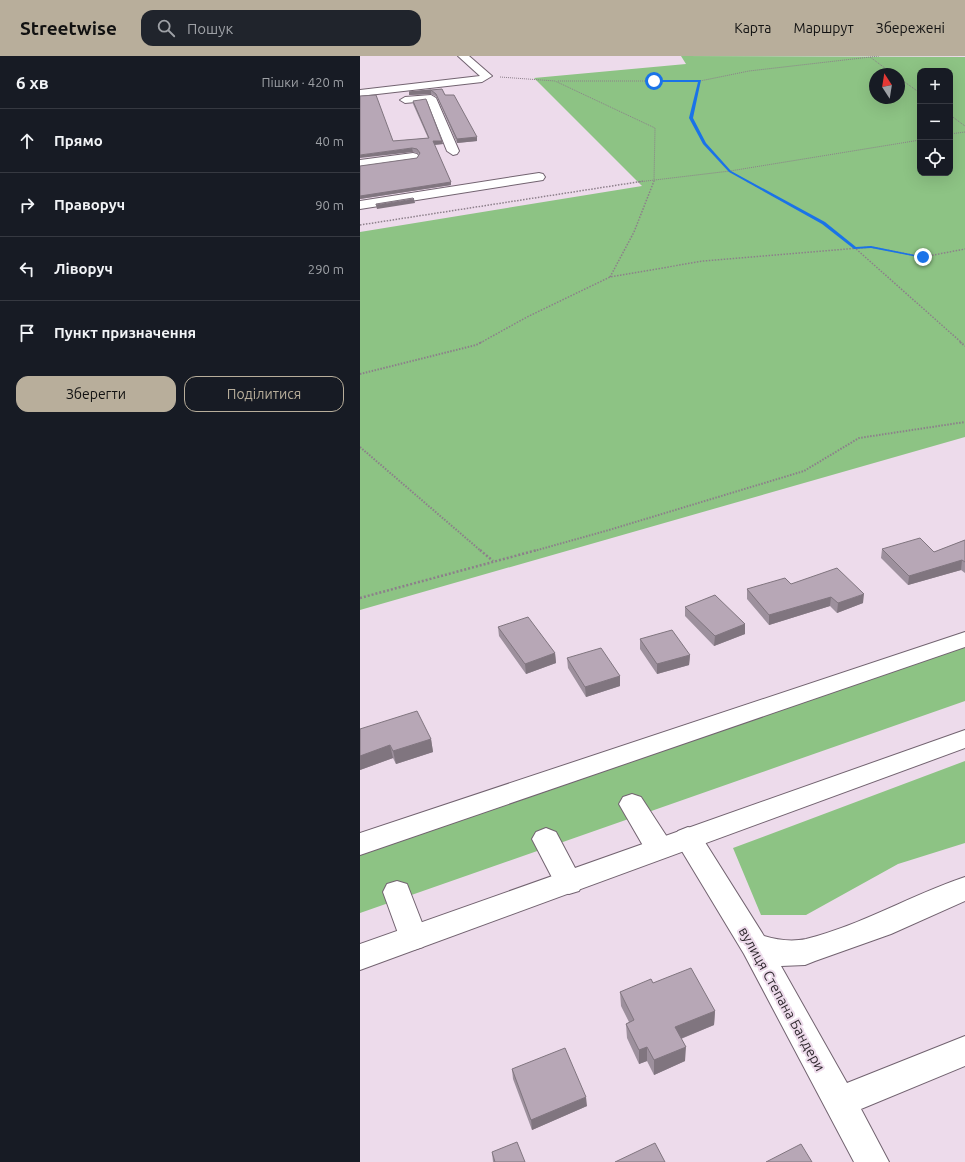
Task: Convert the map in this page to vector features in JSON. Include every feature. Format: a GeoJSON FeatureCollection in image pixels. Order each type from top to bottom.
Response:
{"type":"FeatureCollection","features":[{"type":"Feature","properties":{"kind":"main road"},"geometry":{"type":"LineString","coordinates":[[362,93],[482,79],[487,76],[463,56]]}},
{"type":"Feature","properties":{"kind":"main road"},"geometry":{"type":"LineString","coordinates":[[362,93],[370,101],[378,102]]}},
{"type":"Feature","properties":{"kind":"main road"},"geometry":{"type":"LineString","coordinates":[[360,104],[445,96]]}},
{"type":"Feature","properties":{"kind":"main road"},"geometry":{"type":"LineString","coordinates":[[431,98],[453,151]]}},
{"type":"Feature","properties":{"kind":"main road"},"geometry":{"type":"LineString","coordinates":[[360,164],[412,157]]}},
{"type":"Feature","properties":{"kind":"main road"},"geometry":{"type":"LineString","coordinates":[[360,205],[539,177]]}},
{"type":"Feature","properties":{"kind":"main road"},"geometry":{"type":"LineString","coordinates":[[360,844],[965,640]]}},
{"type":"Feature","properties":{"kind":"main road"},"geometry":{"type":"LineString","coordinates":[[360,957],[568,883],[659,848],[965,738]]}},
{"type":"Feature","properties":{"kind":"main road"},"geometry":{"type":"LineString","coordinates":[[632,804],[659,848]]}},
{"type":"Feature","properties":{"kind":"main road","name":"вулиця Степана Бандери"},"geometry":{"type":"LineString","coordinates":[[688,838],[754,945],[872,1162]]}},
{"type":"Feature","properties":{"kind":"main road"},"geometry":{"type":"LineString","coordinates":[[546,840],[568,883]]}},
{"type":"Feature","properties":{"kind":"main road"},"geometry":{"type":"LineString","coordinates":[[754,945],[779,953],[805,952],[881,925],[965,888]]}},
{"type":"Feature","properties":{"kind":"main road"},"geometry":{"type":"LineString","coordinates":[[397,892],[413,938]]}},
{"type":"Feature","properties":{"kind":"main road"},"geometry":{"type":"LineString","coordinates":[[839,1102],[965,1051]]}},
{"type":"Feature","properties":{"kind":"path"},"geometry":{"type":"LineString","coordinates":[[487,76],[555,81],[700,81],[749,72],[879,56]]}},
{"type":"Feature","properties":{"kind":"path"},"geometry":{"type":"LineString","coordinates":[[869,57],[885,68]]}},
{"type":"Feature","properties":{"kind":"path"},"geometry":{"type":"LineString","coordinates":[[555,81],[655,128],[655,179],[634,232],[610,278]]}},
{"type":"Feature","properties":{"kind":"path"},"geometry":{"type":"LineString","coordinates":[[700,81],[691,118],[705,143],[730,172],[823,223],[855,248],[965,346]]}},
{"type":"Feature","properties":{"kind":"path"},"geometry":{"type":"LineString","coordinates":[[905,83],[917,92]]}},
{"type":"Feature","properties":{"kind":"path"},"geometry":{"type":"LineString","coordinates":[[953,117],[965,126]]}},
{"type":"Feature","properties":{"kind":"path"},"geometry":{"type":"LineString","coordinates":[[953,134],[965,132]]}},
{"type":"Feature","properties":{"kind":"path"},"geometry":{"type":"LineString","coordinates":[[360,225],[655,179],[730,172],[917,141]]}},
{"type":"Feature","properties":{"kind":"path"},"geometry":{"type":"LineString","coordinates":[[360,374],[476,345],[527,317],[610,278],[703,262],[855,248],[871,247],[923,257],[965,249]]}},
{"type":"Feature","properties":{"kind":"path"},"geometry":{"type":"LineString","coordinates":[[360,598],[609,530],[804,471],[859,438],[965,422]]}},
{"type":"Feature","properties":{"kind":"path"},"geometry":{"type":"LineString","coordinates":[[360,447],[494,562]]}},
{"type":"Feature","properties":{"kind":"green space"},"geometry":{"type":"Polygon","coordinates":[[[681,56],[965,57],[965,437],[360,610],[360,232],[642,186],[534,78],[686,64],[681,56]]]}},
{"type":"Feature","properties":{"kind":"green space"},"geometry":{"type":"Polygon","coordinates":[[[965,643],[965,701],[360,913],[360,844],[965,643]]]}},
{"type":"Feature","properties":{"kind":"green space"},"geometry":{"type":"Polygon","coordinates":[[[965,761],[965,843],[898,864],[806,915],[761,915],[733,848],[965,761]]]}},
{"type":"Feature","properties":{"kind":"building"},"geometry":{"type":"Polygon","coordinates":[[[442,89],[445,95],[454,95],[477,137],[457,139],[436,94],[431,90],[442,89]]]}},
{"type":"Feature","properties":{"kind":"building"},"geometry":{"type":"Polygon","coordinates":[[[376,95],[393,141],[429,138],[413,101],[426,99],[442,141],[433,141],[451,182],[360,196],[360,166],[417,158],[420,153],[417,149],[412,148],[360,155],[360,96],[376,95]]]}},
{"type":"Feature","properties":{"kind":"building"},"geometry":{"type":"Polygon","coordinates":[[[414,199],[376,205],[376,204],[414,199]]]}},
{"type":"Feature","properties":{"kind":"building"},"geometry":{"type":"Polygon","coordinates":[[[920,538],[934,552],[965,540],[965,562],[962,560],[909,576],[882,549],[920,538]]]}},
{"type":"Feature","properties":{"kind":"building"},"geometry":{"type":"Polygon","coordinates":[[[837,568],[864,594],[838,603],[831,597],[769,615],[747,589],[785,578],[791,584],[837,568]]]}},
{"type":"Feature","properties":{"kind":"building"},"geometry":{"type":"Polygon","coordinates":[[[715,595],[745,624],[715,636],[685,607],[715,595]]]}},
{"type":"Feature","properties":{"kind":"building"},"geometry":{"type":"Polygon","coordinates":[[[528,617],[555,653],[525,664],[498,627],[528,617]]]}},
{"type":"Feature","properties":{"kind":"building"},"geometry":{"type":"Polygon","coordinates":[[[672,630],[690,655],[657,664],[640,639],[672,630]]]}},
{"type":"Feature","properties":{"kind":"building"},"geometry":{"type":"Polygon","coordinates":[[[601,648],[620,676],[585,687],[567,658],[601,648]]]}},
{"type":"Feature","properties":{"kind":"building"},"geometry":{"type":"Polygon","coordinates":[[[417,711],[431,739],[393,751],[390,745],[360,756],[360,729],[417,711]]]}},
{"type":"Feature","properties":{"kind":"building"},"geometry":{"type":"Polygon","coordinates":[[[691,968],[715,1011],[675,1027],[686,1047],[654,1060],[647,1047],[639,1050],[626,1024],[634,1020],[620,992],[651,979],[653,983],[691,968]]]}},
{"type":"Feature","properties":{"kind":"building"},"geometry":{"type":"Polygon","coordinates":[[[565,1048],[586,1097],[531,1120],[512,1069],[565,1048]]]}},
{"type":"Feature","properties":{"kind":"building"},"geometry":{"type":"Polygon","coordinates":[[[517,1142],[525,1162],[495,1162],[492,1152],[517,1142]]]}},
{"type":"Feature","properties":{"kind":"building"},"geometry":{"type":"Polygon","coordinates":[[[655,1143],[665,1162],[615,1162],[655,1143]]]}},
{"type":"Feature","properties":{"kind":"building"},"geometry":{"type":"Polygon","coordinates":[[[801,1144],[812,1162],[766,1162],[801,1144]]]}},
{"type":"Feature","properties":{"kind":"route"},"geometry":{"type":"LineString","coordinates":[[654,81],[700,81],[691,118],[705,143],[730,172],[823,223],[855,248],[871,247],[923,257]]}}]}
